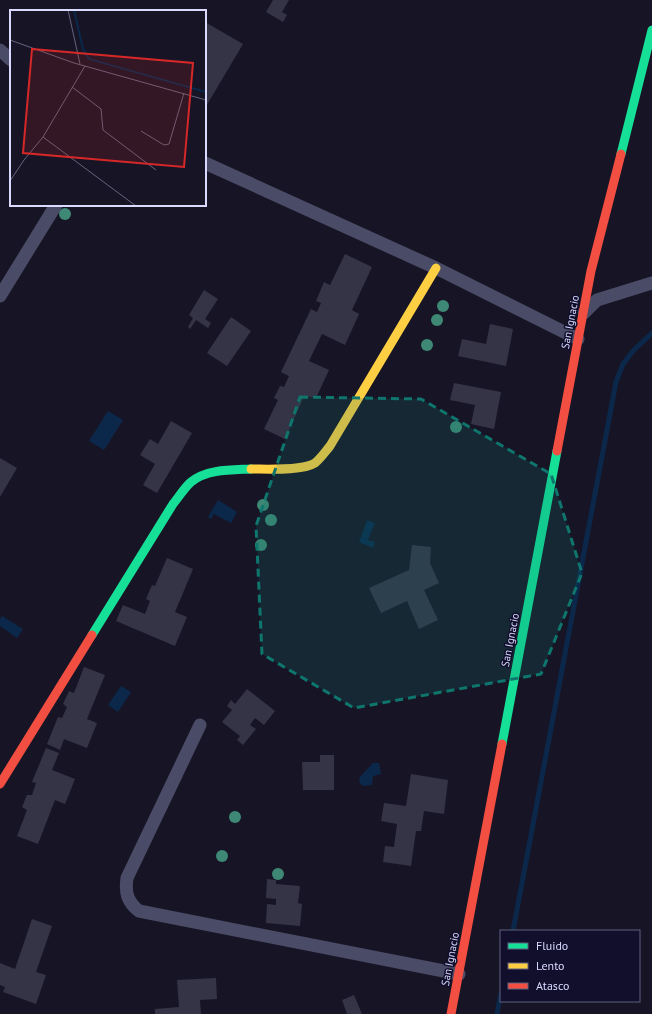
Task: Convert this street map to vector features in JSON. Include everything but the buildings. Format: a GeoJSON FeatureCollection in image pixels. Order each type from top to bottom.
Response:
{"type":"FeatureCollection","features":[{"type":"Feature","properties":{"kind":"street","name":"San Ignacio"},"geometry":{"type":"LineString","coordinates":[[451,1014],[591,271],[652,30]]}},
{"type":"Feature","properties":{"kind":"street"},"geometry":{"type":"LineString","coordinates":[[0,50],[10,59]]}},
{"type":"Feature","properties":{"kind":"street"},"geometry":{"type":"LineString","coordinates":[[206,163],[436,268],[578,339]]}},
{"type":"Feature","properties":{"kind":"street"},"geometry":{"type":"LineString","coordinates":[[0,296],[55,206]]}},
{"type":"Feature","properties":{"kind":"street"},"geometry":{"type":"LineString","coordinates":[[0,784],[173,504],[186,488],[200,476],[210,473],[293,469],[316,463],[330,446],[436,268]]}},
{"type":"Feature","properties":{"kind":"street"},"geometry":{"type":"LineString","coordinates":[[584,313],[590,305],[601,298],[652,283]]}},
{"type":"Feature","properties":{"kind":"street"},"geometry":{"type":"LineString","coordinates":[[200,725],[126,878],[127,896],[132,906],[139,911],[459,974]]}},
{"type":"Feature","properties":{"kind":"highlighted area"},"geometry":{"type":"Polygon","coordinates":[[[300,397],[421,399],[551,474],[582,573],[541,674],[354,708],[262,654],[256,526],[300,397]]]}},
{"type":"Feature","properties":{"kind":"water"},"geometry":{"type":"Polygon","coordinates":[[[108,411],[123,420],[104,450],[89,441],[108,411]]]}},
{"type":"Feature","properties":{"kind":"water"},"geometry":{"type":"Polygon","coordinates":[[[218,500],[237,512],[231,523],[214,514],[211,519],[208,517],[218,500]]]}},
{"type":"Feature","properties":{"kind":"water"},"geometry":{"type":"Polygon","coordinates":[[[367,520],[375,523],[368,540],[375,542],[373,548],[359,542],[367,520]]]}},
{"type":"Feature","properties":{"kind":"water"},"geometry":{"type":"Polygon","coordinates":[[[2,616],[23,629],[17,638],[0,626],[0,619],[2,616]]]}},
{"type":"Feature","properties":{"kind":"water"},"geometry":{"type":"Polygon","coordinates":[[[121,686],[131,692],[118,712],[108,705],[121,686]]]}},
{"type":"Feature","properties":{"kind":"water"},"geometry":{"type":"Polygon","coordinates":[[[373,763],[379,763],[381,774],[373,776],[372,785],[363,786],[360,783],[359,778],[373,763]]]}},
{"type":"Feature","properties":{"kind":"waterway"},"geometry":{"type":"LineString","coordinates":[[513,930],[616,382],[623,364],[633,351],[652,333]]}},
{"type":"Feature","properties":{"kind":"waterway"},"geometry":{"type":"LineString","coordinates":[[497,1014],[500,998]]}},
{"type":"Feature","properties":{"kind":"traffic: fast"},"geometry":{"type":"LineString","coordinates":[[621,154],[652,30]]}},
{"type":"Feature","properties":{"kind":"traffic: fast"},"geometry":{"type":"LineString","coordinates":[[502,744],[557,451]]}},
{"type":"Feature","properties":{"kind":"traffic: fast"},"geometry":{"type":"LineString","coordinates":[[92,635],[173,504],[188,484],[197,478],[212,472],[251,469]]}},
{"type":"Feature","properties":{"kind":"traffic: slow"},"geometry":{"type":"LineString","coordinates":[[251,469],[284,469],[309,466],[319,459],[330,446],[436,268]]}},
{"type":"Feature","properties":{"kind":"traffic: jam"},"geometry":{"type":"LineString","coordinates":[[557,451],[591,271],[621,154]]}},
{"type":"Feature","properties":{"kind":"traffic: jam"},"geometry":{"type":"LineString","coordinates":[[0,784],[92,635]]}},
{"type":"Feature","properties":{"kind":"traffic: jam"},"geometry":{"type":"LineString","coordinates":[[451,1014],[502,744]]}}]}
